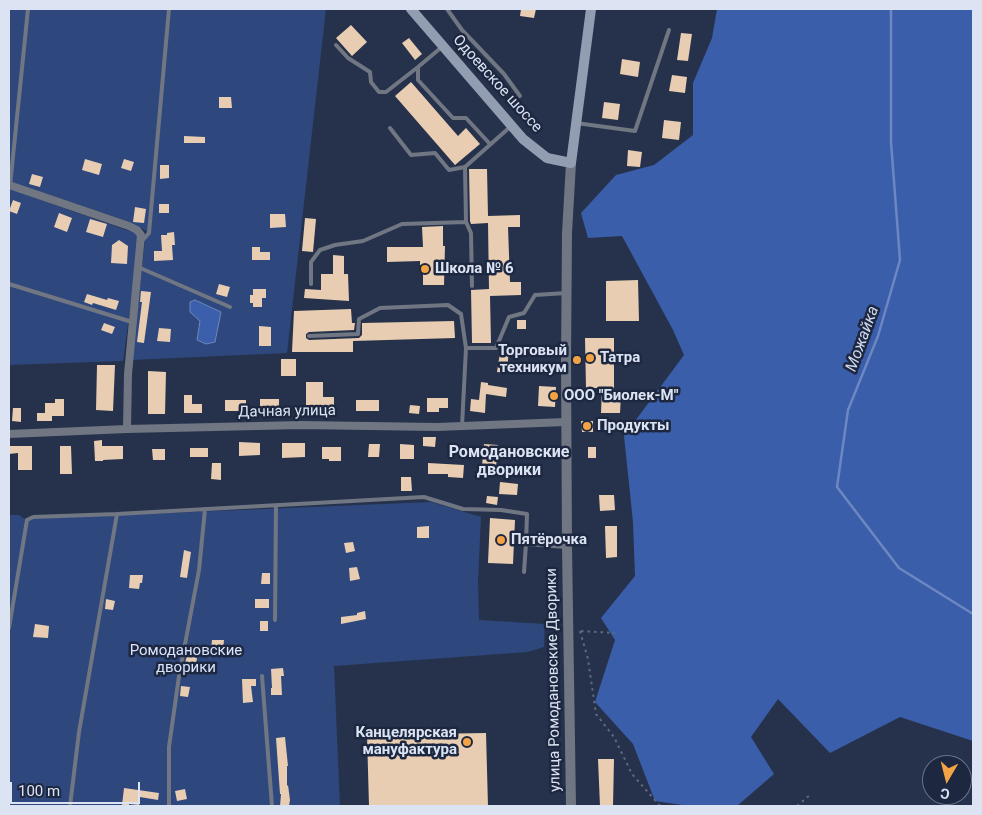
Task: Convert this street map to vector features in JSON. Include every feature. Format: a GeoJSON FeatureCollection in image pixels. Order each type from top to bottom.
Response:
{"type":"FeatureCollection","features":[{"type":"Feature","properties":{"kind":"main road","name":"Одоевское шоссе"},"geometry":{"type":"LineString","coordinates":[[411,9],[523,139],[547,158],[571,163]]}},
{"type":"Feature","properties":{"kind":"main road"},"geometry":{"type":"LineString","coordinates":[[571,163],[591,9]]}},
{"type":"Feature","properties":{"kind":"street","name":"улица Ромодановские Дворики"},"geometry":{"type":"LineString","coordinates":[[571,163],[566,293],[571,806]]}},
{"type":"Feature","properties":{"kind":"street"},"geometry":{"type":"LineString","coordinates":[[9,186],[129,226],[137,230],[141,235],[142,241],[128,374],[127,428]]}},
{"type":"Feature","properties":{"kind":"street","name":"Дачная улица"},"geometry":{"type":"LineString","coordinates":[[9,434],[127,428],[301,425],[462,426],[566,422]]}},
{"type":"Feature","properties":{"kind":"lane"},"geometry":{"type":"LineString","coordinates":[[9,186],[28,9]]}},
{"type":"Feature","properties":{"kind":"lane"},"geometry":{"type":"LineString","coordinates":[[142,241],[149,233],[169,9]]}},
{"type":"Feature","properties":{"kind":"lane"},"geometry":{"type":"LineString","coordinates":[[447,9],[462,30],[504,74],[520,96]]}},
{"type":"Feature","properties":{"kind":"lane"},"geometry":{"type":"LineString","coordinates":[[576,123],[635,131],[669,30]]}},
{"type":"Feature","properties":{"kind":"lane"},"geometry":{"type":"LineString","coordinates":[[336,45],[348,58],[370,72],[371,82],[379,92],[386,92],[443,46]]}},
{"type":"Feature","properties":{"kind":"lane"},"geometry":{"type":"LineString","coordinates":[[418,67],[418,80],[454,118],[466,118],[490,144]]}},
{"type":"Feature","properties":{"kind":"lane"},"geometry":{"type":"LineString","coordinates":[[390,128],[410,155],[435,153],[449,170],[465,167],[512,126]]}},
{"type":"Feature","properties":{"kind":"lane"},"geometry":{"type":"LineString","coordinates":[[465,167],[466,222],[471,233],[472,286]]}},
{"type":"Feature","properties":{"kind":"lane"},"geometry":{"type":"LineString","coordinates":[[311,284],[311,262],[320,250],[335,245],[363,241],[402,224],[466,222]]}},
{"type":"Feature","properties":{"kind":"lane"},"geometry":{"type":"LineString","coordinates":[[138,267],[230,307]]}},
{"type":"Feature","properties":{"kind":"lane"},"geometry":{"type":"LineString","coordinates":[[9,284],[132,322]]}},
{"type":"Feature","properties":{"kind":"lane"},"geometry":{"type":"LineString","coordinates":[[466,348],[496,348],[509,317],[524,313],[535,295],[566,293]]}},
{"type":"Feature","properties":{"kind":"lane"},"geometry":{"type":"LineString","coordinates":[[309,336],[358,334],[359,319],[380,308],[448,305],[461,314],[466,348],[462,426]]}},
{"type":"Feature","properties":{"kind":"lane"},"geometry":{"type":"LineString","coordinates":[[9,628],[27,520],[33,516],[117,514],[424,497],[463,509],[501,510],[527,514],[524,572]]}},
{"type":"Feature","properties":{"kind":"lane"},"geometry":{"type":"LineString","coordinates":[[275,620],[276,505]]}},
{"type":"Feature","properties":{"kind":"lane"},"geometry":{"type":"LineString","coordinates":[[169,806],[169,747],[179,676],[199,570],[205,509]]}},
{"type":"Feature","properties":{"kind":"lane"},"geometry":{"type":"LineString","coordinates":[[70,806],[79,732],[117,514]]}},
{"type":"Feature","properties":{"kind":"lane"},"geometry":{"type":"LineString","coordinates":[[526,544],[567,547]]}},
{"type":"Feature","properties":{"kind":"lane"},"geometry":{"type":"LineString","coordinates":[[262,676],[272,806]]}},
{"type":"Feature","properties":{"kind":"path"},"geometry":{"type":"LineString","coordinates":[[568,631],[615,633]]}},
{"type":"Feature","properties":{"kind":"path"},"geometry":{"type":"LineString","coordinates":[[580,631],[588,659],[596,714],[614,737],[632,774],[660,806]]}},
{"type":"Feature","properties":{"kind":"path"},"geometry":{"type":"LineString","coordinates":[[797,806],[810,794]]}},
{"type":"Feature","properties":{"kind":"green space"},"geometry":{"type":"Polygon","coordinates":[[[9,9],[326,9],[287,353],[132,360],[146,231],[130,222],[9,181],[9,9]]]}},
{"type":"Feature","properties":{"kind":"green space"},"geometry":{"type":"Polygon","coordinates":[[[9,189],[135,233],[138,236],[139,243],[123,361],[9,365],[9,189]]]}},
{"type":"Feature","properties":{"kind":"green space","name":"Ромодановские дворики"},"geometry":{"type":"Polygon","coordinates":[[[431,502],[481,517],[478,582],[479,620],[545,624],[544,647],[528,652],[334,666],[340,806],[9,806],[9,515],[19,515],[25,519],[431,502]]]}},
{"type":"Feature","properties":{"kind":"shaded area"},"geometry":{"type":"Polygon","coordinates":[[[717,9],[973,9],[973,741],[900,717],[830,753],[778,699],[751,737],[774,774],[737,806],[689,806],[655,801],[633,744],[595,702],[615,640],[601,618],[635,576],[633,522],[624,436],[684,355],[673,330],[622,236],[588,238],[581,213],[616,175],[654,165],[693,135],[693,83],[712,38],[717,9]]]}},
{"type":"Feature","properties":{"kind":"shaded area"},"geometry":{"type":"Polygon","coordinates":[[[195,300],[221,312],[215,342],[206,344],[197,340],[200,321],[190,312],[190,302],[195,300]]]}},
{"type":"Feature","properties":{"kind":"building"},"geometry":{"type":"Polygon","coordinates":[[[521,9],[536,9],[534,18],[520,16],[521,9]]]}},
{"type":"Feature","properties":{"kind":"building"},"geometry":{"type":"Polygon","coordinates":[[[351,25],[367,42],[352,56],[336,38],[351,25]]]}},
{"type":"Feature","properties":{"kind":"building"},"geometry":{"type":"Polygon","coordinates":[[[681,33],[692,34],[688,61],[677,60],[681,33]]]}},
{"type":"Feature","properties":{"kind":"building"},"geometry":{"type":"Polygon","coordinates":[[[409,38],[422,54],[415,60],[402,43],[409,38]]]}},
{"type":"Feature","properties":{"kind":"building"},"geometry":{"type":"Polygon","coordinates":[[[622,59],[640,62],[638,77],[620,74],[622,59]]]}},
{"type":"Feature","properties":{"kind":"building"},"geometry":{"type":"Polygon","coordinates":[[[672,75],[687,77],[685,93],[669,91],[672,75]]]}},
{"type":"Feature","properties":{"kind":"building"},"geometry":{"type":"Polygon","coordinates":[[[411,82],[458,136],[466,128],[480,144],[455,165],[395,96],[411,82]]]}},
{"type":"Feature","properties":{"kind":"building"},"geometry":{"type":"Polygon","coordinates":[[[219,97],[231,97],[232,108],[219,108],[219,97]]]}},
{"type":"Feature","properties":{"kind":"building"},"geometry":{"type":"Polygon","coordinates":[[[604,102],[620,104],[618,120],[602,118],[604,102]]]}},
{"type":"Feature","properties":{"kind":"building"},"geometry":{"type":"Polygon","coordinates":[[[664,120],[681,122],[679,140],[662,138],[664,120]]]}},
{"type":"Feature","properties":{"kind":"building"},"geometry":{"type":"Polygon","coordinates":[[[184,136],[205,137],[205,143],[184,143],[184,136]]]}},
{"type":"Feature","properties":{"kind":"building"},"geometry":{"type":"Polygon","coordinates":[[[628,150],[642,152],[640,167],[627,166],[628,150]]]}},
{"type":"Feature","properties":{"kind":"building"},"geometry":{"type":"Polygon","coordinates":[[[85,159],[102,164],[99,175],[82,170],[85,159]]]}},
{"type":"Feature","properties":{"kind":"building"},"geometry":{"type":"Polygon","coordinates":[[[124,159],[134,162],[131,171],[121,168],[124,159]]]}},
{"type":"Feature","properties":{"kind":"building"},"geometry":{"type":"Polygon","coordinates":[[[160,165],[169,165],[169,178],[160,179],[160,165]]]}},
{"type":"Feature","properties":{"kind":"building"},"geometry":{"type":"Polygon","coordinates":[[[469,169],[487,169],[488,216],[520,215],[520,227],[508,227],[510,282],[521,282],[521,295],[490,296],[491,343],[472,343],[471,290],[489,289],[488,223],[471,224],[469,169]]]}},
{"type":"Feature","properties":{"kind":"building"},"geometry":{"type":"Polygon","coordinates":[[[32,174],[43,177],[40,187],[29,184],[32,174]]]}},
{"type":"Feature","properties":{"kind":"building"},"geometry":{"type":"Polygon","coordinates":[[[13,200],[21,203],[17,214],[9,211],[13,200]]]}},
{"type":"Feature","properties":{"kind":"building"},"geometry":{"type":"Polygon","coordinates":[[[159,204],[169,204],[169,213],[159,213],[159,204]]]}},
{"type":"Feature","properties":{"kind":"building"},"geometry":{"type":"Polygon","coordinates":[[[135,207],[146,209],[144,223],[133,222],[135,207]]]}},
{"type":"Feature","properties":{"kind":"building"},"geometry":{"type":"Polygon","coordinates":[[[59,213],[72,218],[67,232],[54,227],[59,213]]]}},
{"type":"Feature","properties":{"kind":"building"},"geometry":{"type":"Polygon","coordinates":[[[270,214],[285,214],[286,227],[270,228],[270,214]]]}},
{"type":"Feature","properties":{"kind":"building"},"geometry":{"type":"Polygon","coordinates":[[[305,218],[316,219],[313,252],[302,251],[305,218]]]}},
{"type":"Feature","properties":{"kind":"building"},"geometry":{"type":"Polygon","coordinates":[[[90,219],[107,224],[103,237],[86,232],[90,219]]]}},
{"type":"Feature","properties":{"kind":"building"},"geometry":{"type":"Polygon","coordinates":[[[443,226],[443,246],[445,246],[444,285],[423,285],[423,265],[420,265],[420,261],[387,262],[387,247],[423,247],[422,227],[443,226]]]}},
{"type":"Feature","properties":{"kind":"building"},"geometry":{"type":"Polygon","coordinates":[[[174,232],[175,245],[172,245],[173,260],[154,261],[154,251],[162,251],[161,235],[174,232]]]}},
{"type":"Feature","properties":{"kind":"building"},"geometry":{"type":"Polygon","coordinates":[[[119,240],[128,246],[127,264],[111,263],[112,245],[119,240]]]}},
{"type":"Feature","properties":{"kind":"building"},"geometry":{"type":"Polygon","coordinates":[[[252,247],[260,247],[260,252],[270,252],[270,260],[252,260],[252,247]]]}},
{"type":"Feature","properties":{"kind":"building"},"geometry":{"type":"Polygon","coordinates":[[[333,255],[344,256],[344,274],[348,274],[349,301],[304,298],[305,289],[321,290],[321,274],[333,274],[333,255]]]}},
{"type":"Feature","properties":{"kind":"building"},"geometry":{"type":"Polygon","coordinates":[[[638,280],[639,321],[606,321],[606,281],[638,280]]]}},
{"type":"Feature","properties":{"kind":"building"},"geometry":{"type":"Polygon","coordinates":[[[219,284],[230,287],[227,297],[216,294],[219,284]]]}},
{"type":"Feature","properties":{"kind":"building"},"geometry":{"type":"Polygon","coordinates":[[[253,289],[266,289],[266,298],[262,298],[262,307],[253,307],[253,303],[250,303],[250,295],[253,295],[253,289]]]}},
{"type":"Feature","properties":{"kind":"building"},"geometry":{"type":"Polygon","coordinates":[[[141,291],[151,292],[144,343],[137,342],[142,302],[140,302],[141,291]]]}},
{"type":"Feature","properties":{"kind":"building"},"geometry":{"type":"Polygon","coordinates":[[[87,294],[107,300],[108,298],[119,301],[116,310],[84,302],[87,294]]]}},
{"type":"Feature","properties":{"kind":"building"},"geometry":{"type":"Polygon","coordinates":[[[351,309],[352,323],[355,323],[354,330],[309,332],[306,334],[306,338],[309,340],[359,338],[362,335],[362,323],[454,321],[455,338],[353,341],[353,352],[292,352],[294,311],[351,309]]]}},
{"type":"Feature","properties":{"kind":"building"},"geometry":{"type":"Polygon","coordinates":[[[517,320],[526,320],[526,329],[517,329],[517,320]]]}},
{"type":"Feature","properties":{"kind":"building"},"geometry":{"type":"Polygon","coordinates":[[[104,323],[115,327],[112,334],[101,330],[104,323]]]}},
{"type":"Feature","properties":{"kind":"building"},"geometry":{"type":"Polygon","coordinates":[[[259,326],[271,327],[271,346],[259,346],[259,326]]]}},
{"type":"Feature","properties":{"kind":"building"},"geometry":{"type":"Polygon","coordinates":[[[159,328],[171,329],[170,342],[157,341],[159,328]]]}},
{"type":"Feature","properties":{"kind":"building"},"geometry":{"type":"Polygon","coordinates":[[[585,338],[614,338],[614,395],[621,395],[620,413],[601,413],[602,388],[586,388],[585,338]]]}},
{"type":"Feature","properties":{"kind":"building"},"geometry":{"type":"Polygon","coordinates":[[[501,346],[509,347],[507,373],[497,372],[501,346]]]}},
{"type":"Feature","properties":{"kind":"building"},"geometry":{"type":"Polygon","coordinates":[[[281,359],[296,359],[296,376],[281,376],[281,359]]]}},
{"type":"Feature","properties":{"kind":"building"},"geometry":{"type":"Polygon","coordinates":[[[97,365],[115,365],[113,411],[96,410],[97,365]]]}},
{"type":"Feature","properties":{"kind":"building"},"geometry":{"type":"Polygon","coordinates":[[[148,371],[166,372],[165,414],[148,414],[148,371]]]}},
{"type":"Feature","properties":{"kind":"building"},"geometry":{"type":"Polygon","coordinates":[[[306,382],[323,382],[323,397],[334,397],[334,414],[306,414],[306,382]]]}},
{"type":"Feature","properties":{"kind":"building"},"geometry":{"type":"Polygon","coordinates":[[[481,382],[507,388],[506,397],[486,394],[485,413],[470,411],[471,399],[479,400],[481,382]]]}},
{"type":"Feature","properties":{"kind":"building"},"geometry":{"type":"Polygon","coordinates":[[[539,386],[556,387],[555,407],[538,406],[539,386]]]}},
{"type":"Feature","properties":{"kind":"building"},"geometry":{"type":"Polygon","coordinates":[[[184,395],[192,395],[192,404],[202,404],[202,413],[184,413],[184,395]]]}},
{"type":"Feature","properties":{"kind":"building"},"geometry":{"type":"Polygon","coordinates":[[[427,398],[448,398],[448,408],[439,408],[439,412],[427,412],[427,398]]]}},
{"type":"Feature","properties":{"kind":"building"},"geometry":{"type":"Polygon","coordinates":[[[55,399],[64,399],[64,416],[52,416],[52,421],[37,421],[37,413],[45,413],[45,403],[55,403],[55,399]]]}},
{"type":"Feature","properties":{"kind":"building"},"geometry":{"type":"Polygon","coordinates":[[[260,399],[279,399],[279,408],[260,407],[260,399]]]}},
{"type":"Feature","properties":{"kind":"building"},"geometry":{"type":"Polygon","coordinates":[[[225,400],[246,400],[246,411],[225,411],[225,400]]]}},
{"type":"Feature","properties":{"kind":"building"},"geometry":{"type":"Polygon","coordinates":[[[356,400],[379,400],[379,411],[356,411],[356,400]]]}},
{"type":"Feature","properties":{"kind":"building"},"geometry":{"type":"Polygon","coordinates":[[[410,405],[420,406],[419,414],[409,413],[410,405]]]}},
{"type":"Feature","properties":{"kind":"building"},"geometry":{"type":"Polygon","coordinates":[[[13,408],[21,408],[21,422],[12,421],[13,408]]]}},
{"type":"Feature","properties":{"kind":"building","name":"Продукты"},"geometry":{"type":"Polygon","coordinates":[[[581,421],[593,421],[593,432],[582,432],[581,421]]]}},
{"type":"Feature","properties":{"kind":"building"},"geometry":{"type":"Polygon","coordinates":[[[423,437],[436,437],[435,447],[423,446],[423,437]]]}},
{"type":"Feature","properties":{"kind":"building"},"geometry":{"type":"Polygon","coordinates":[[[102,440],[102,446],[123,446],[123,459],[95,461],[94,441],[102,440]]]}},
{"type":"Feature","properties":{"kind":"building"},"geometry":{"type":"Polygon","coordinates":[[[239,442],[260,443],[260,455],[239,456],[239,442]]]}},
{"type":"Feature","properties":{"kind":"building"},"geometry":{"type":"Polygon","coordinates":[[[282,443],[305,443],[305,457],[282,458],[282,443]]]}},
{"type":"Feature","properties":{"kind":"building"},"geometry":{"type":"Polygon","coordinates":[[[369,444],[380,444],[379,457],[368,457],[369,444]]]}},
{"type":"Feature","properties":{"kind":"building"},"geometry":{"type":"Polygon","coordinates":[[[400,444],[414,445],[414,459],[400,459],[400,444]]]}},
{"type":"Feature","properties":{"kind":"building"},"geometry":{"type":"Polygon","coordinates":[[[484,444],[498,445],[496,467],[482,466],[484,444]]]}},
{"type":"Feature","properties":{"kind":"building"},"geometry":{"type":"Polygon","coordinates":[[[9,446],[32,446],[32,470],[18,470],[18,453],[9,454],[9,446]]]}},
{"type":"Feature","properties":{"kind":"building"},"geometry":{"type":"Polygon","coordinates":[[[60,446],[71,446],[72,474],[60,474],[60,446]]]}},
{"type":"Feature","properties":{"kind":"building"},"geometry":{"type":"Polygon","coordinates":[[[322,447],[341,447],[341,461],[322,459],[322,447]]]}},
{"type":"Feature","properties":{"kind":"building"},"geometry":{"type":"Polygon","coordinates":[[[588,447],[596,447],[596,458],[588,458],[588,447]]]}},
{"type":"Feature","properties":{"kind":"building"},"geometry":{"type":"Polygon","coordinates":[[[190,448],[208,448],[208,457],[190,457],[190,448]]]}},
{"type":"Feature","properties":{"kind":"building"},"geometry":{"type":"Polygon","coordinates":[[[152,449],[165,449],[165,460],[153,460],[152,449]]]}},
{"type":"Feature","properties":{"kind":"building"},"geometry":{"type":"Polygon","coordinates":[[[212,463],[221,463],[221,480],[211,479],[212,463]]]}},
{"type":"Feature","properties":{"kind":"building"},"geometry":{"type":"Polygon","coordinates":[[[428,463],[464,465],[463,478],[448,477],[448,474],[428,474],[428,463]]]}},
{"type":"Feature","properties":{"kind":"building"},"geometry":{"type":"Polygon","coordinates":[[[401,477],[411,477],[412,491],[401,491],[401,477]]]}},
{"type":"Feature","properties":{"kind":"building"},"geometry":{"type":"Polygon","coordinates":[[[500,482],[518,484],[517,495],[499,494],[500,482]]]}},
{"type":"Feature","properties":{"kind":"building"},"geometry":{"type":"Polygon","coordinates":[[[599,495],[614,495],[615,510],[600,511],[599,495]]]}},
{"type":"Feature","properties":{"kind":"building"},"geometry":{"type":"Polygon","coordinates":[[[487,496],[498,497],[497,505],[486,503],[487,496]]]}},
{"type":"Feature","properties":{"kind":"building","name":"Пятёрочка"},"geometry":{"type":"Polygon","coordinates":[[[490,518],[515,520],[513,564],[488,563],[490,518]]]}},
{"type":"Feature","properties":{"kind":"building"},"geometry":{"type":"Polygon","coordinates":[[[429,526],[429,538],[417,538],[417,527],[429,526]]]}},
{"type":"Feature","properties":{"kind":"building"},"geometry":{"type":"Polygon","coordinates":[[[605,526],[617,526],[617,557],[606,558],[605,526]]]}},
{"type":"Feature","properties":{"kind":"building"},"geometry":{"type":"Polygon","coordinates":[[[353,542],[355,551],[346,553],[344,543],[353,542]]]}},
{"type":"Feature","properties":{"kind":"building"},"geometry":{"type":"Polygon","coordinates":[[[184,550],[191,552],[187,578],[180,577],[184,550]]]}},
{"type":"Feature","properties":{"kind":"building"},"geometry":{"type":"Polygon","coordinates":[[[357,567],[360,579],[350,581],[349,568],[357,567]]]}},
{"type":"Feature","properties":{"kind":"building"},"geometry":{"type":"Polygon","coordinates":[[[262,573],[270,573],[270,584],[261,584],[262,573]]]}},
{"type":"Feature","properties":{"kind":"building"},"geometry":{"type":"Polygon","coordinates":[[[130,575],[143,575],[139,589],[129,588],[130,575]]]}},
{"type":"Feature","properties":{"kind":"building"},"geometry":{"type":"Polygon","coordinates":[[[106,599],[115,601],[113,610],[105,609],[106,599]]]}},
{"type":"Feature","properties":{"kind":"building"},"geometry":{"type":"Polygon","coordinates":[[[255,599],[269,599],[269,608],[255,608],[255,599]]]}},
{"type":"Feature","properties":{"kind":"building"},"geometry":{"type":"Polygon","coordinates":[[[365,611],[366,619],[341,624],[341,617],[357,615],[357,613],[365,611]]]}},
{"type":"Feature","properties":{"kind":"building"},"geometry":{"type":"Polygon","coordinates":[[[260,621],[268,621],[268,631],[260,631],[260,621]]]}},
{"type":"Feature","properties":{"kind":"building"},"geometry":{"type":"Polygon","coordinates":[[[35,624],[49,626],[48,638],[33,637],[35,624]]]}},
{"type":"Feature","properties":{"kind":"building"},"geometry":{"type":"Polygon","coordinates":[[[212,640],[224,640],[223,651],[211,651],[212,640]]]}},
{"type":"Feature","properties":{"kind":"building"},"geometry":{"type":"Polygon","coordinates":[[[187,656],[197,658],[196,665],[185,663],[187,656]]]}},
{"type":"Feature","properties":{"kind":"building"},"geometry":{"type":"Polygon","coordinates":[[[283,668],[284,676],[281,676],[282,695],[271,695],[271,669],[283,668]]]}},
{"type":"Feature","properties":{"kind":"building"},"geometry":{"type":"Polygon","coordinates":[[[242,679],[256,679],[256,686],[251,686],[253,702],[243,703],[242,679]]]}},
{"type":"Feature","properties":{"kind":"building"},"geometry":{"type":"Polygon","coordinates":[[[181,686],[190,687],[188,697],[180,696],[181,686]]]}},
{"type":"Feature","properties":{"kind":"building"},"geometry":{"type":"Polygon","coordinates":[[[486,733],[488,806],[369,806],[367,735],[486,733]]]}},
{"type":"Feature","properties":{"kind":"building"},"geometry":{"type":"Polygon","coordinates":[[[285,737],[288,766],[287,786],[290,800],[289,806],[280,806],[281,794],[276,738],[285,737]]]}},
{"type":"Feature","properties":{"kind":"building"},"geometry":{"type":"Polygon","coordinates":[[[598,759],[614,759],[613,806],[600,806],[598,759]]]}},
{"type":"Feature","properties":{"kind":"building"},"geometry":{"type":"Polygon","coordinates":[[[124,788],[159,793],[158,800],[140,797],[139,805],[122,805],[124,788]]]}},
{"type":"Feature","properties":{"kind":"building"},"geometry":{"type":"Polygon","coordinates":[[[185,789],[187,799],[177,801],[175,791],[185,789]]]}},
{"type":"Feature","properties":{"kind":"waterway","name":"Можайка"},"geometry":{"type":"LineString","coordinates":[[891,9],[891,142],[900,260],[878,336],[848,410],[837,487],[899,568],[973,614]]}},
{"type":"Feature","properties":{"kind":"place","name":"Школа № 6"},"geometry":{"type":"Point","coordinates":[425,269]}},
{"type":"Feature","properties":{"kind":"place","name":"Татра"},"geometry":{"type":"Point","coordinates":[590,358]}},
{"type":"Feature","properties":{"kind":"place","name":"Торговый техникум"},"geometry":{"type":"Point","coordinates":[577,360]}},
{"type":"Feature","properties":{"kind":"place","name":"ООО \"Биолек-М\""},"geometry":{"type":"Point","coordinates":[554,396]}},
{"type":"Feature","properties":{"kind":"place","name":"Продукты"},"geometry":{"type":"Point","coordinates":[587,426]}},
{"type":"Feature","properties":{"kind":"place","name":"Пятёрочка"},"geometry":{"type":"Point","coordinates":[501,540]}},
{"type":"Feature","properties":{"kind":"place","name":"Канцелярская мануфактура"},"geometry":{"type":"Point","coordinates":[467,742]}},
{"type":"Feature","properties":{"kind":"district","name":"Ромодановские дворики"},"geometry":{"type":"Point","coordinates":[509,462]}}]}
